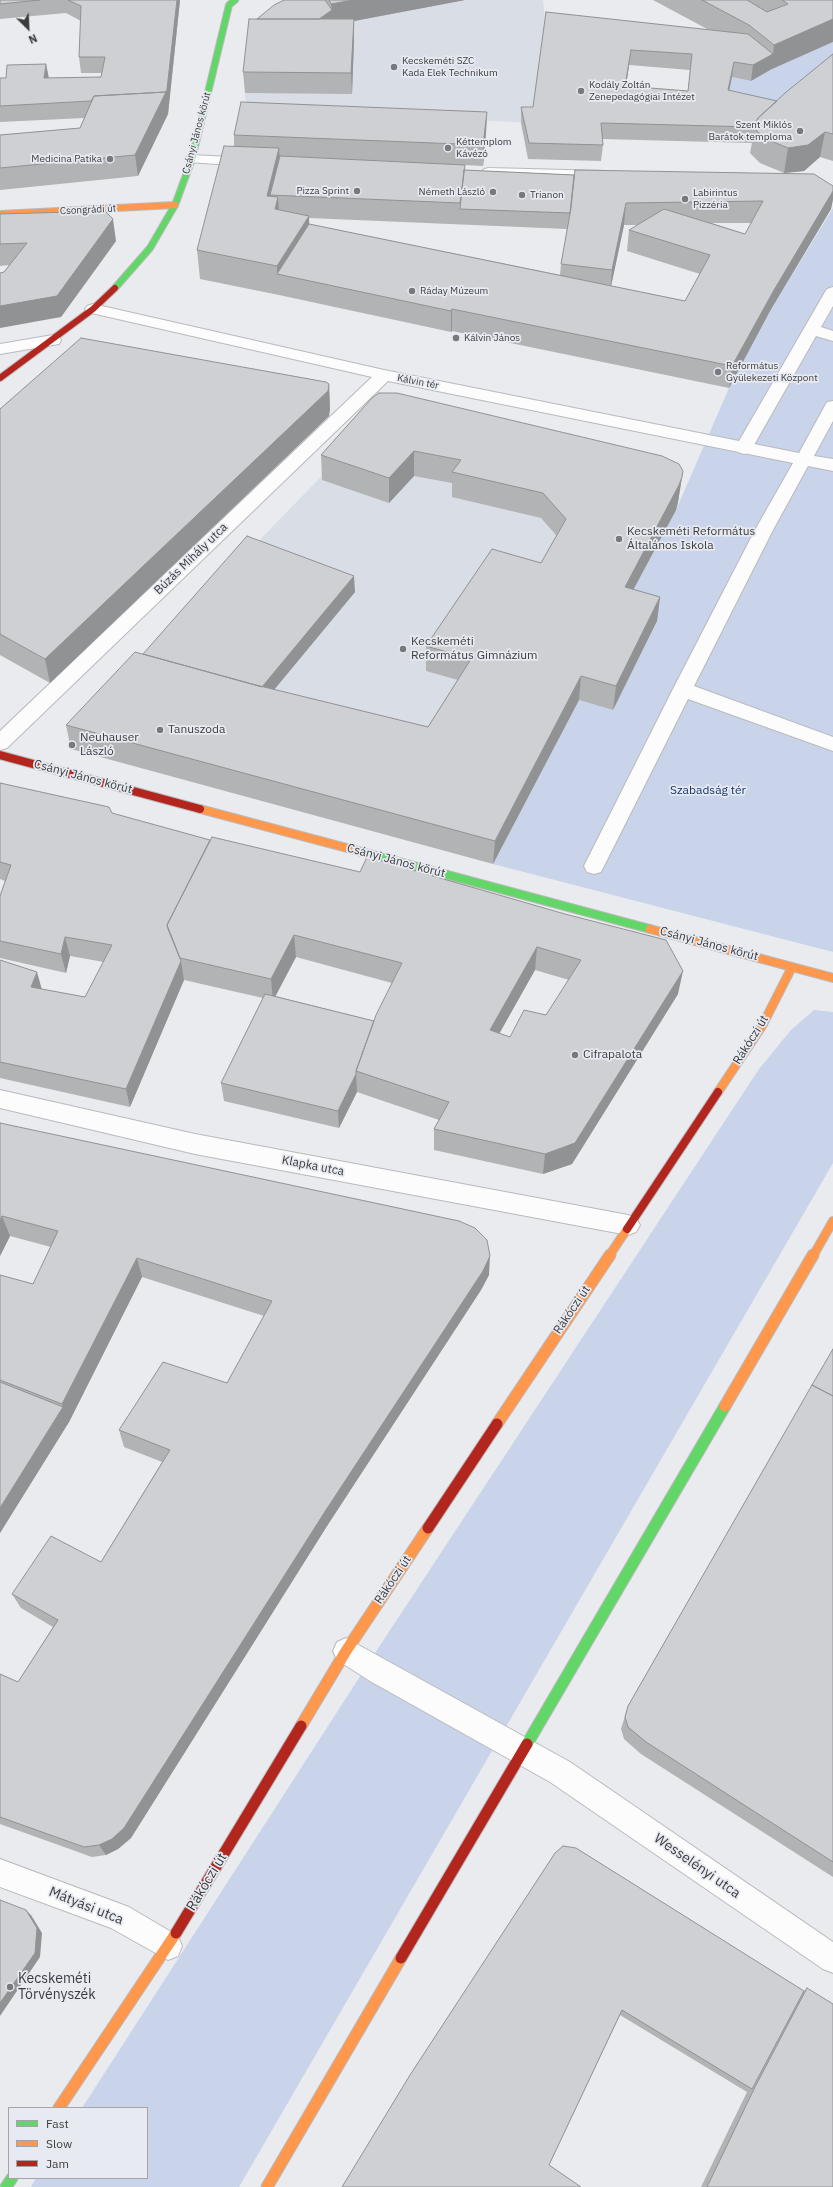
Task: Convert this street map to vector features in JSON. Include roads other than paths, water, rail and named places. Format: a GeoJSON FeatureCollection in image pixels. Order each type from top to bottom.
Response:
{"type":"FeatureCollection","features":[{"type":"Feature","properties":{"kind":"street","name":"Csányi János körút"},"geometry":{"type":"LineString","coordinates":[[0,378],[94,309],[137,264],[150,248],[175,205],[192,159],[230,2]]}},
{"type":"Feature","properties":{"kind":"street"},"geometry":{"type":"LineString","coordinates":[[192,159],[263,162]]}},
{"type":"Feature","properties":{"kind":"street"},"geometry":{"type":"LineString","coordinates":[[475,172],[616,175]]}},
{"type":"Feature","properties":{"kind":"street","name":"Csongrádi út"},"geometry":{"type":"LineString","coordinates":[[0,214],[175,205]]}},
{"type":"Feature","properties":{"kind":"street"},"geometry":{"type":"LineString","coordinates":[[833,292],[744,448],[833,466]]}},
{"type":"Feature","properties":{"kind":"street","name":"Kálvin tér"},"geometry":{"type":"LineString","coordinates":[[94,309],[166,327],[384,375],[744,448]]}},
{"type":"Feature","properties":{"kind":"street"},"geometry":{"type":"LineString","coordinates":[[812,330],[833,336]]}},
{"type":"Feature","properties":{"kind":"street"},"geometry":{"type":"LineString","coordinates":[[0,349],[53,340]]}},
{"type":"Feature","properties":{"kind":"street","name":"Búzás Mihály utca"},"geometry":{"type":"LineString","coordinates":[[0,744],[384,375]]}},
{"type":"Feature","properties":{"kind":"street"},"geometry":{"type":"LineString","coordinates":[[594,866],[682,689],[764,530],[833,406]]}},
{"type":"Feature","properties":{"kind":"street"},"geometry":{"type":"LineString","coordinates":[[682,689],[833,744]]}},
{"type":"Feature","properties":{"kind":"street","name":"Csányi János körút"},"geometry":{"type":"LineString","coordinates":[[0,755],[833,978]]}},
{"type":"Feature","properties":{"kind":"street","name":"Rákóczi út"},"geometry":{"type":"LineString","coordinates":[[60,2107],[168,1946],[346,1651],[628,1225],[762,1026],[792,967]]}},
{"type":"Feature","properties":{"kind":"street","name":"Klapka utca"},"geometry":{"type":"LineString","coordinates":[[0,1099],[195,1144],[628,1225]]}},
{"type":"Feature","properties":{"kind":"street"},"geometry":{"type":"LineString","coordinates":[[267,2187],[833,1221]]}},
{"type":"Feature","properties":{"kind":"street"},"geometry":{"type":"LineString","coordinates":[[346,1651],[379,1672],[522,1752]]}},
{"type":"Feature","properties":{"kind":"street","name":"Wesselényi utca"},"geometry":{"type":"LineString","coordinates":[[522,1752],[560,1772],[833,1960]]}},
{"type":"Feature","properties":{"kind":"street","name":"Mátyási utca"},"geometry":{"type":"LineString","coordinates":[[0,1873],[119,1918],[168,1946]]}},
{"type":"Feature","properties":{"kind":"place","name":"Kecskeméti SZC Kada Elek Technikum"},"geometry":{"type":"Point","coordinates":[394,67]}},
{"type":"Feature","properties":{"kind":"place","name":"Kodály Zoltán Zenepedagógiai Intézet"},"geometry":{"type":"Point","coordinates":[581,91]}},
{"type":"Feature","properties":{"kind":"place","name":"Szent Miklós Barátok temploma"},"geometry":{"type":"Point","coordinates":[800,131]}},
{"type":"Feature","properties":{"kind":"place","name":"Kéttemplom Kávézó"},"geometry":{"type":"Point","coordinates":[448,148]}},
{"type":"Feature","properties":{"kind":"place","name":"Medicina Patika"},"geometry":{"type":"Point","coordinates":[110,159]}},
{"type":"Feature","properties":{"kind":"place","name":"Pizza Sprint"},"geometry":{"type":"Point","coordinates":[357,191]}},
{"type":"Feature","properties":{"kind":"place","name":"Németh László"},"geometry":{"type":"Point","coordinates":[493,192]}},
{"type":"Feature","properties":{"kind":"place","name":"Trianon"},"geometry":{"type":"Point","coordinates":[522,195]}},
{"type":"Feature","properties":{"kind":"place","name":"Labirintus Pizzéria"},"geometry":{"type":"Point","coordinates":[685,199]}},
{"type":"Feature","properties":{"kind":"place","name":"Ráday Múzeum"},"geometry":{"type":"Point","coordinates":[412,291]}},
{"type":"Feature","properties":{"kind":"place","name":"Kálvin János"},"geometry":{"type":"Point","coordinates":[456,338]}},
{"type":"Feature","properties":{"kind":"place","name":"Református Gyülekezeti Központ"},"geometry":{"type":"Point","coordinates":[718,372]}},
{"type":"Feature","properties":{"kind":"place","name":"Kecskeméti Református Általános Iskola"},"geometry":{"type":"Point","coordinates":[619,539]}},
{"type":"Feature","properties":{"kind":"place","name":"Kecskeméti Református Gimnázium"},"geometry":{"type":"Point","coordinates":[403,649]}},
{"type":"Feature","properties":{"kind":"place","name":"Tanuszoda"},"geometry":{"type":"Point","coordinates":[160,730]}},
{"type":"Feature","properties":{"kind":"place","name":"Neuhauser László"},"geometry":{"type":"Point","coordinates":[72,745]}},
{"type":"Feature","properties":{"kind":"place","name":"Cifrapalota"},"geometry":{"type":"Point","coordinates":[575,1055]}},
{"type":"Feature","properties":{"kind":"place","name":"Kecskeméti Törvényszék"},"geometry":{"type":"Point","coordinates":[10,1987]}},
{"type":"Feature","properties":{"kind":"park label","name":"Szabadság tér"},"geometry":{"type":"Point","coordinates":[708,791]}}]}
